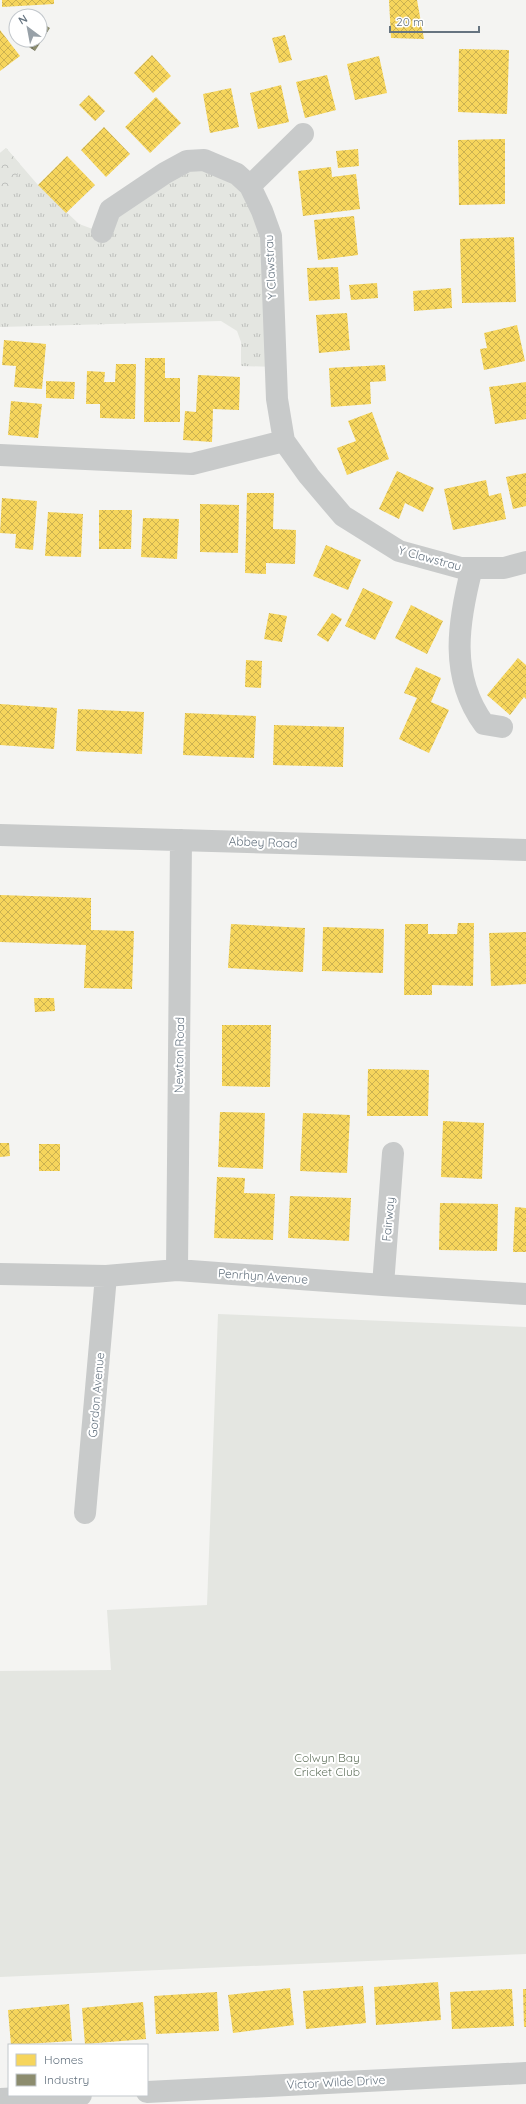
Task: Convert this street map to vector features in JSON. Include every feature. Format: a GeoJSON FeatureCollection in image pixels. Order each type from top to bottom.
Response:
{"type":"FeatureCollection","features":[{"type":"Feature","properties":{"kind":"street"},"geometry":{"type":"LineString","coordinates":[[250,186],[302,134]]}},
{"type":"Feature","properties":{"kind":"street","name":"Y Clawstrau"},"geometry":{"type":"LineString","coordinates":[[102,232],[110,210],[165,173],[187,161],[204,160],[237,174],[250,186],[262,211],[270,236],[277,398],[284,441],[309,476],[343,516],[398,551],[461,568],[504,568],[526,562]]}},
{"type":"Feature","properties":{"kind":"street"},"geometry":{"type":"LineString","coordinates":[[0,455],[192,464],[284,441]]}},
{"type":"Feature","properties":{"kind":"street"},"geometry":{"type":"LineString","coordinates":[[472,568],[462,608],[458,638],[464,689],[473,709],[484,724],[502,727]]}},
{"type":"Feature","properties":{"kind":"street","name":"Abbey Road"},"geometry":{"type":"LineString","coordinates":[[0,836],[526,850]]}},
{"type":"Feature","properties":{"kind":"street","name":"Newton Road"},"geometry":{"type":"LineString","coordinates":[[177,1270],[182,840]]}},
{"type":"Feature","properties":{"kind":"street","name":"Fairway"},"geometry":{"type":"LineString","coordinates":[[382,1285],[393,1153]]}},
{"type":"Feature","properties":{"kind":"street","name":"Penrhyn Avenue"},"geometry":{"type":"LineString","coordinates":[[0,1274],[106,1276],[177,1270],[526,1294]]}},
{"type":"Feature","properties":{"kind":"street","name":"Gordon Avenue"},"geometry":{"type":"LineString","coordinates":[[85,1513],[106,1276]]}},
{"type":"Feature","properties":{"kind":"street","name":"Victor Wilde Drive"},"geometry":{"type":"LineString","coordinates":[[148,2092],[526,2073]]}},
{"type":"Feature","properties":{"kind":"street"},"geometry":{"type":"LineString","coordinates":[[0,2099],[61,2096]]}},
{"type":"Feature","properties":{"kind":"green space"},"geometry":{"type":"Polygon","coordinates":[[[6,148],[38,185],[79,224],[101,232],[133,194],[212,163],[262,211],[276,367],[241,366],[241,342],[237,331],[221,321],[0,327],[0,153],[6,148]]]}},
{"type":"Feature","properties":{"kind":"green space"},"geometry":{"type":"Polygon","coordinates":[[[6,148],[20,164],[11,192],[0,201],[0,153],[6,148]]]}},
{"type":"Feature","properties":{"kind":"green space","name":"Colwyn Bay Cricket Club"},"geometry":{"type":"Polygon","coordinates":[[[218,1314],[526,1327],[526,1954],[0,1977],[0,1671],[111,1670],[107,1610],[207,1605],[218,1314]]]}},
{"type":"Feature","properties":{"kind":"building: Homes"},"geometry":{"type":"Polygon","coordinates":[[[2,0],[54,0],[54,4],[2,7],[2,0]]]}},
{"type":"Feature","properties":{"kind":"building: Homes"},"geometry":{"type":"Polygon","coordinates":[[[389,0],[417,0],[424,39],[391,38],[389,0]]]}},
{"type":"Feature","properties":{"kind":"building: Homes"},"geometry":{"type":"Polygon","coordinates":[[[0,30],[8,40],[8,48],[14,48],[20,56],[0,71],[0,30]]]}},
{"type":"Feature","properties":{"kind":"building: Homes"},"geometry":{"type":"Polygon","coordinates":[[[285,35],[292,60],[279,63],[272,38],[285,35]]]}},
{"type":"Feature","properties":{"kind":"building: Homes"},"geometry":{"type":"Polygon","coordinates":[[[459,49],[509,50],[507,114],[458,112],[459,49]]]}},
{"type":"Feature","properties":{"kind":"building: Homes"},"geometry":{"type":"Polygon","coordinates":[[[152,55],[171,76],[153,93],[134,73],[152,55]]]}},
{"type":"Feature","properties":{"kind":"building: Homes"},"geometry":{"type":"Polygon","coordinates":[[[379,56],[387,93],[355,100],[347,64],[379,56]]]}},
{"type":"Feature","properties":{"kind":"building: Homes"},"geometry":{"type":"Polygon","coordinates":[[[327,75],[336,110],[305,118],[296,82],[327,75]]]}},
{"type":"Feature","properties":{"kind":"building: Homes"},"geometry":{"type":"Polygon","coordinates":[[[281,85],[289,122],[258,129],[250,93],[281,85]]]}},
{"type":"Feature","properties":{"kind":"building: Homes"},"geometry":{"type":"Polygon","coordinates":[[[231,88],[239,127],[210,133],[203,94],[231,88]]]}},
{"type":"Feature","properties":{"kind":"building: Homes"},"geometry":{"type":"Polygon","coordinates":[[[89,95],[105,111],[95,121],[79,105],[89,95]]]}},
{"type":"Feature","properties":{"kind":"building: Homes"},"geometry":{"type":"Polygon","coordinates":[[[156,97],[181,123],[150,153],[125,127],[156,97]]]}},
{"type":"Feature","properties":{"kind":"building: Homes"},"geometry":{"type":"Polygon","coordinates":[[[104,127],[130,154],[106,177],[81,150],[104,127]]]}},
{"type":"Feature","properties":{"kind":"building: Homes"},"geometry":{"type":"Polygon","coordinates":[[[505,139],[505,204],[459,205],[458,140],[505,139]]]}},
{"type":"Feature","properties":{"kind":"building: Homes"},"geometry":{"type":"Polygon","coordinates":[[[358,149],[359,166],[338,168],[336,151],[358,149]]]}},
{"type":"Feature","properties":{"kind":"building: Homes"},"geometry":{"type":"Polygon","coordinates":[[[67,156],[95,185],[66,213],[38,185],[67,156]]]}},
{"type":"Feature","properties":{"kind":"building: Homes"},"geometry":{"type":"Polygon","coordinates":[[[331,167],[332,177],[356,174],[360,209],[303,216],[298,171],[331,167]]]}},
{"type":"Feature","properties":{"kind":"building: Homes"},"geometry":{"type":"Polygon","coordinates":[[[354,216],[358,255],[318,260],[314,220],[354,216]]]}},
{"type":"Feature","properties":{"kind":"building: Homes"},"geometry":{"type":"Polygon","coordinates":[[[514,237],[516,302],[462,303],[460,239],[514,237]]]}},
{"type":"Feature","properties":{"kind":"building: Homes"},"geometry":{"type":"Polygon","coordinates":[[[338,267],[340,299],[309,301],[307,268],[338,267]]]}},
{"type":"Feature","properties":{"kind":"building: Homes"},"geometry":{"type":"Polygon","coordinates":[[[377,283],[378,298],[351,300],[349,285],[377,283]]]}},
{"type":"Feature","properties":{"kind":"building: Homes"},"geometry":{"type":"Polygon","coordinates":[[[451,288],[452,308],[414,311],[413,291],[451,288]]]}},
{"type":"Feature","properties":{"kind":"building: Homes"},"geometry":{"type":"Polygon","coordinates":[[[347,313],[350,350],[319,353],[316,315],[347,313]]]}},
{"type":"Feature","properties":{"kind":"building: Homes"},"geometry":{"type":"Polygon","coordinates":[[[517,325],[525,361],[484,370],[480,349],[487,348],[484,333],[517,325]]]}},
{"type":"Feature","properties":{"kind":"building: Homes"},"geometry":{"type":"Polygon","coordinates":[[[4,340],[46,344],[42,389],[14,387],[16,366],[2,365],[4,340]]]}},
{"type":"Feature","properties":{"kind":"building: Homes"},"geometry":{"type":"Polygon","coordinates":[[[145,358],[165,358],[165,378],[180,378],[180,422],[144,422],[145,358]]]}},
{"type":"Feature","properties":{"kind":"building: Homes"},"geometry":{"type":"Polygon","coordinates":[[[116,364],[136,364],[135,419],[100,418],[100,404],[86,404],[87,371],[105,372],[104,382],[115,382],[116,364]]]}},
{"type":"Feature","properties":{"kind":"building: Homes"},"geometry":{"type":"Polygon","coordinates":[[[385,365],[386,381],[370,382],[371,404],[331,407],[329,368],[385,365]]]}},
{"type":"Feature","properties":{"kind":"building: Homes"},"geometry":{"type":"Polygon","coordinates":[[[198,375],[240,377],[239,410],[213,409],[212,442],[183,440],[185,411],[196,412],[198,375]]]}},
{"type":"Feature","properties":{"kind":"building: Homes"},"geometry":{"type":"Polygon","coordinates":[[[46,381],[75,382],[74,399],[46,398],[46,381]]]}},
{"type":"Feature","properties":{"kind":"building: Homes"},"geometry":{"type":"Polygon","coordinates":[[[526,382],[526,419],[495,424],[489,387],[526,382]]]}},
{"type":"Feature","properties":{"kind":"building: Homes"},"geometry":{"type":"Polygon","coordinates":[[[11,401],[42,404],[38,438],[8,435],[11,401]]]}},
{"type":"Feature","properties":{"kind":"building: Homes"},"geometry":{"type":"Polygon","coordinates":[[[372,412],[389,459],[347,475],[337,448],[356,441],[348,421],[372,412]]]}},
{"type":"Feature","properties":{"kind":"building: Homes"},"geometry":{"type":"Polygon","coordinates":[[[397,471],[434,488],[423,512],[405,503],[399,519],[379,509],[397,471]]]}},
{"type":"Feature","properties":{"kind":"building: Homes"},"geometry":{"type":"Polygon","coordinates":[[[526,473],[526,506],[513,509],[506,477],[526,473]]]}},
{"type":"Feature","properties":{"kind":"building: Homes"},"geometry":{"type":"Polygon","coordinates":[[[486,480],[489,496],[501,493],[506,519],[453,530],[444,489],[486,480]]]}},
{"type":"Feature","properties":{"kind":"building: Homes"},"geometry":{"type":"Polygon","coordinates":[[[247,493],[274,493],[273,529],[296,530],[295,564],[266,563],[266,574],[245,573],[247,493]]]}},
{"type":"Feature","properties":{"kind":"building: Homes"},"geometry":{"type":"Polygon","coordinates":[[[2,498],[37,501],[33,550],[15,548],[16,534],[0,533],[2,498]]]}},
{"type":"Feature","properties":{"kind":"building: Homes"},"geometry":{"type":"Polygon","coordinates":[[[200,504],[239,505],[238,553],[200,552],[200,504]]]}},
{"type":"Feature","properties":{"kind":"building: Homes"},"geometry":{"type":"Polygon","coordinates":[[[99,510],[132,510],[131,549],[99,549],[99,510]]]}},
{"type":"Feature","properties":{"kind":"building: Homes"},"geometry":{"type":"Polygon","coordinates":[[[48,512],[83,514],[81,557],[45,556],[48,512]]]}},
{"type":"Feature","properties":{"kind":"building: Homes"},"geometry":{"type":"Polygon","coordinates":[[[143,518],[179,519],[177,559],[141,557],[143,518]]]}},
{"type":"Feature","properties":{"kind":"building: Homes"},"geometry":{"type":"Polygon","coordinates":[[[326,545],[361,560],[348,590],[313,576],[326,545]]]}},
{"type":"Feature","properties":{"kind":"building: Homes"},"geometry":{"type":"Polygon","coordinates":[[[363,588],[393,602],[375,640],[345,626],[363,588]]]}},
{"type":"Feature","properties":{"kind":"building: Homes"},"geometry":{"type":"Polygon","coordinates":[[[411,605],[443,621],[427,654],[395,638],[411,605]]]}},
{"type":"Feature","properties":{"kind":"building: Homes"},"geometry":{"type":"Polygon","coordinates":[[[269,613],[287,616],[282,642],[264,639],[269,613]]]}},
{"type":"Feature","properties":{"kind":"building: Homes"},"geometry":{"type":"Polygon","coordinates":[[[332,613],[342,619],[328,642],[317,635],[332,613]]]}},
{"type":"Feature","properties":{"kind":"building: Homes"},"geometry":{"type":"Polygon","coordinates":[[[518,658],[526,665],[526,699],[524,697],[510,715],[487,695],[518,658]]]}},
{"type":"Feature","properties":{"kind":"building: Homes"},"geometry":{"type":"Polygon","coordinates":[[[246,660],[262,661],[261,688],[245,687],[246,660]]]}},
{"type":"Feature","properties":{"kind":"building: Homes"},"geometry":{"type":"Polygon","coordinates":[[[416,667],[441,678],[431,702],[449,710],[429,753],[399,739],[417,698],[404,693],[416,667]]]}},
{"type":"Feature","properties":{"kind":"building: Homes"},"geometry":{"type":"Polygon","coordinates":[[[0,704],[57,708],[54,749],[0,745],[0,704]]]}},
{"type":"Feature","properties":{"kind":"building: Homes"},"geometry":{"type":"Polygon","coordinates":[[[78,709],[144,712],[142,754],[76,751],[78,709]]]}},
{"type":"Feature","properties":{"kind":"building: Homes"},"geometry":{"type":"Polygon","coordinates":[[[185,713],[256,716],[254,758],[183,755],[185,713]]]}},
{"type":"Feature","properties":{"kind":"building: Homes"},"geometry":{"type":"Polygon","coordinates":[[[274,725],[344,727],[343,767],[273,765],[274,725]]]}},
{"type":"Feature","properties":{"kind":"building: Homes"},"geometry":{"type":"Polygon","coordinates":[[[0,895],[91,898],[91,930],[134,931],[132,989],[84,988],[86,945],[0,942],[0,895]]]}},
{"type":"Feature","properties":{"kind":"building: Homes"},"geometry":{"type":"Polygon","coordinates":[[[458,923],[474,923],[473,986],[432,985],[432,995],[404,995],[405,924],[428,924],[428,934],[457,934],[458,923]]]}},
{"type":"Feature","properties":{"kind":"building: Homes"},"geometry":{"type":"Polygon","coordinates":[[[231,924],[305,928],[303,972],[228,968],[231,924]]]}},
{"type":"Feature","properties":{"kind":"building: Homes"},"geometry":{"type":"Polygon","coordinates":[[[323,927],[384,929],[383,973],[322,971],[323,927]]]}},
{"type":"Feature","properties":{"kind":"building: Homes"},"geometry":{"type":"Polygon","coordinates":[[[526,932],[526,984],[491,986],[489,933],[526,932]]]}},
{"type":"Feature","properties":{"kind":"building: Homes"},"geometry":{"type":"Polygon","coordinates":[[[34,998],[54,998],[55,1011],[35,1012],[34,998]]]}},
{"type":"Feature","properties":{"kind":"building: Homes"},"geometry":{"type":"Polygon","coordinates":[[[222,1025],[271,1025],[270,1087],[222,1086],[222,1025]]]}},
{"type":"Feature","properties":{"kind":"building: Homes"},"geometry":{"type":"Polygon","coordinates":[[[368,1069],[429,1070],[428,1116],[367,1116],[368,1069]]]}},
{"type":"Feature","properties":{"kind":"building: Homes"},"geometry":{"type":"Polygon","coordinates":[[[220,1112],[265,1113],[263,1169],[218,1167],[220,1112]]]}},
{"type":"Feature","properties":{"kind":"building: Homes"},"geometry":{"type":"Polygon","coordinates":[[[303,1113],[350,1115],[347,1173],[300,1171],[303,1113]]]}},
{"type":"Feature","properties":{"kind":"building: Homes"},"geometry":{"type":"Polygon","coordinates":[[[443,1121],[484,1123],[482,1179],[441,1177],[443,1121]]]}},
{"type":"Feature","properties":{"kind":"building: Homes"},"geometry":{"type":"Polygon","coordinates":[[[0,1143],[9,1143],[10,1156],[0,1157],[0,1143]]]}},
{"type":"Feature","properties":{"kind":"building: Homes"},"geometry":{"type":"Polygon","coordinates":[[[39,1144],[60,1144],[60,1171],[39,1171],[39,1144]]]}},
{"type":"Feature","properties":{"kind":"building: Homes"},"geometry":{"type":"Polygon","coordinates":[[[217,1177],[245,1178],[244,1193],[275,1194],[273,1240],[214,1238],[217,1177]]]}},
{"type":"Feature","properties":{"kind":"building: Homes"},"geometry":{"type":"Polygon","coordinates":[[[290,1196],[351,1198],[349,1241],[288,1238],[290,1196]]]}},
{"type":"Feature","properties":{"kind":"building: Homes"},"geometry":{"type":"Polygon","coordinates":[[[440,1203],[498,1204],[497,1251],[439,1250],[440,1203]]]}},
{"type":"Feature","properties":{"kind":"building: Homes"},"geometry":{"type":"Polygon","coordinates":[[[515,1207],[526,1208],[526,1252],[513,1252],[515,1207]]]}},
{"type":"Feature","properties":{"kind":"building: Homes"},"geometry":{"type":"Polygon","coordinates":[[[438,1982],[441,2020],[376,2025],[374,1987],[438,1982]]]}},
{"type":"Feature","properties":{"kind":"building: Homes"},"geometry":{"type":"Polygon","coordinates":[[[363,1986],[366,2023],[306,2029],[303,1991],[363,1986]]]}},
{"type":"Feature","properties":{"kind":"building: Homes"},"geometry":{"type":"Polygon","coordinates":[[[290,1988],[294,2025],[233,2033],[228,1995],[290,1988]]]}},
{"type":"Feature","properties":{"kind":"building: Homes"},"geometry":{"type":"Polygon","coordinates":[[[512,1989],[514,2026],[452,2029],[450,1992],[512,1989]]]}},
{"type":"Feature","properties":{"kind":"building: Homes"},"geometry":{"type":"Polygon","coordinates":[[[523,1989],[526,1989],[526,2027],[524,2027],[523,1989]]]}},
{"type":"Feature","properties":{"kind":"building: Homes"},"geometry":{"type":"Polygon","coordinates":[[[217,1992],[219,2031],[156,2034],[154,1996],[217,1992]]]}},
{"type":"Feature","properties":{"kind":"building: Homes"},"geometry":{"type":"Polygon","coordinates":[[[143,2002],[146,2039],[85,2044],[82,2008],[143,2002]]]}},
{"type":"Feature","properties":{"kind":"building: Homes"},"geometry":{"type":"Polygon","coordinates":[[[69,2004],[72,2041],[11,2044],[8,2010],[69,2004]]]}}]}
